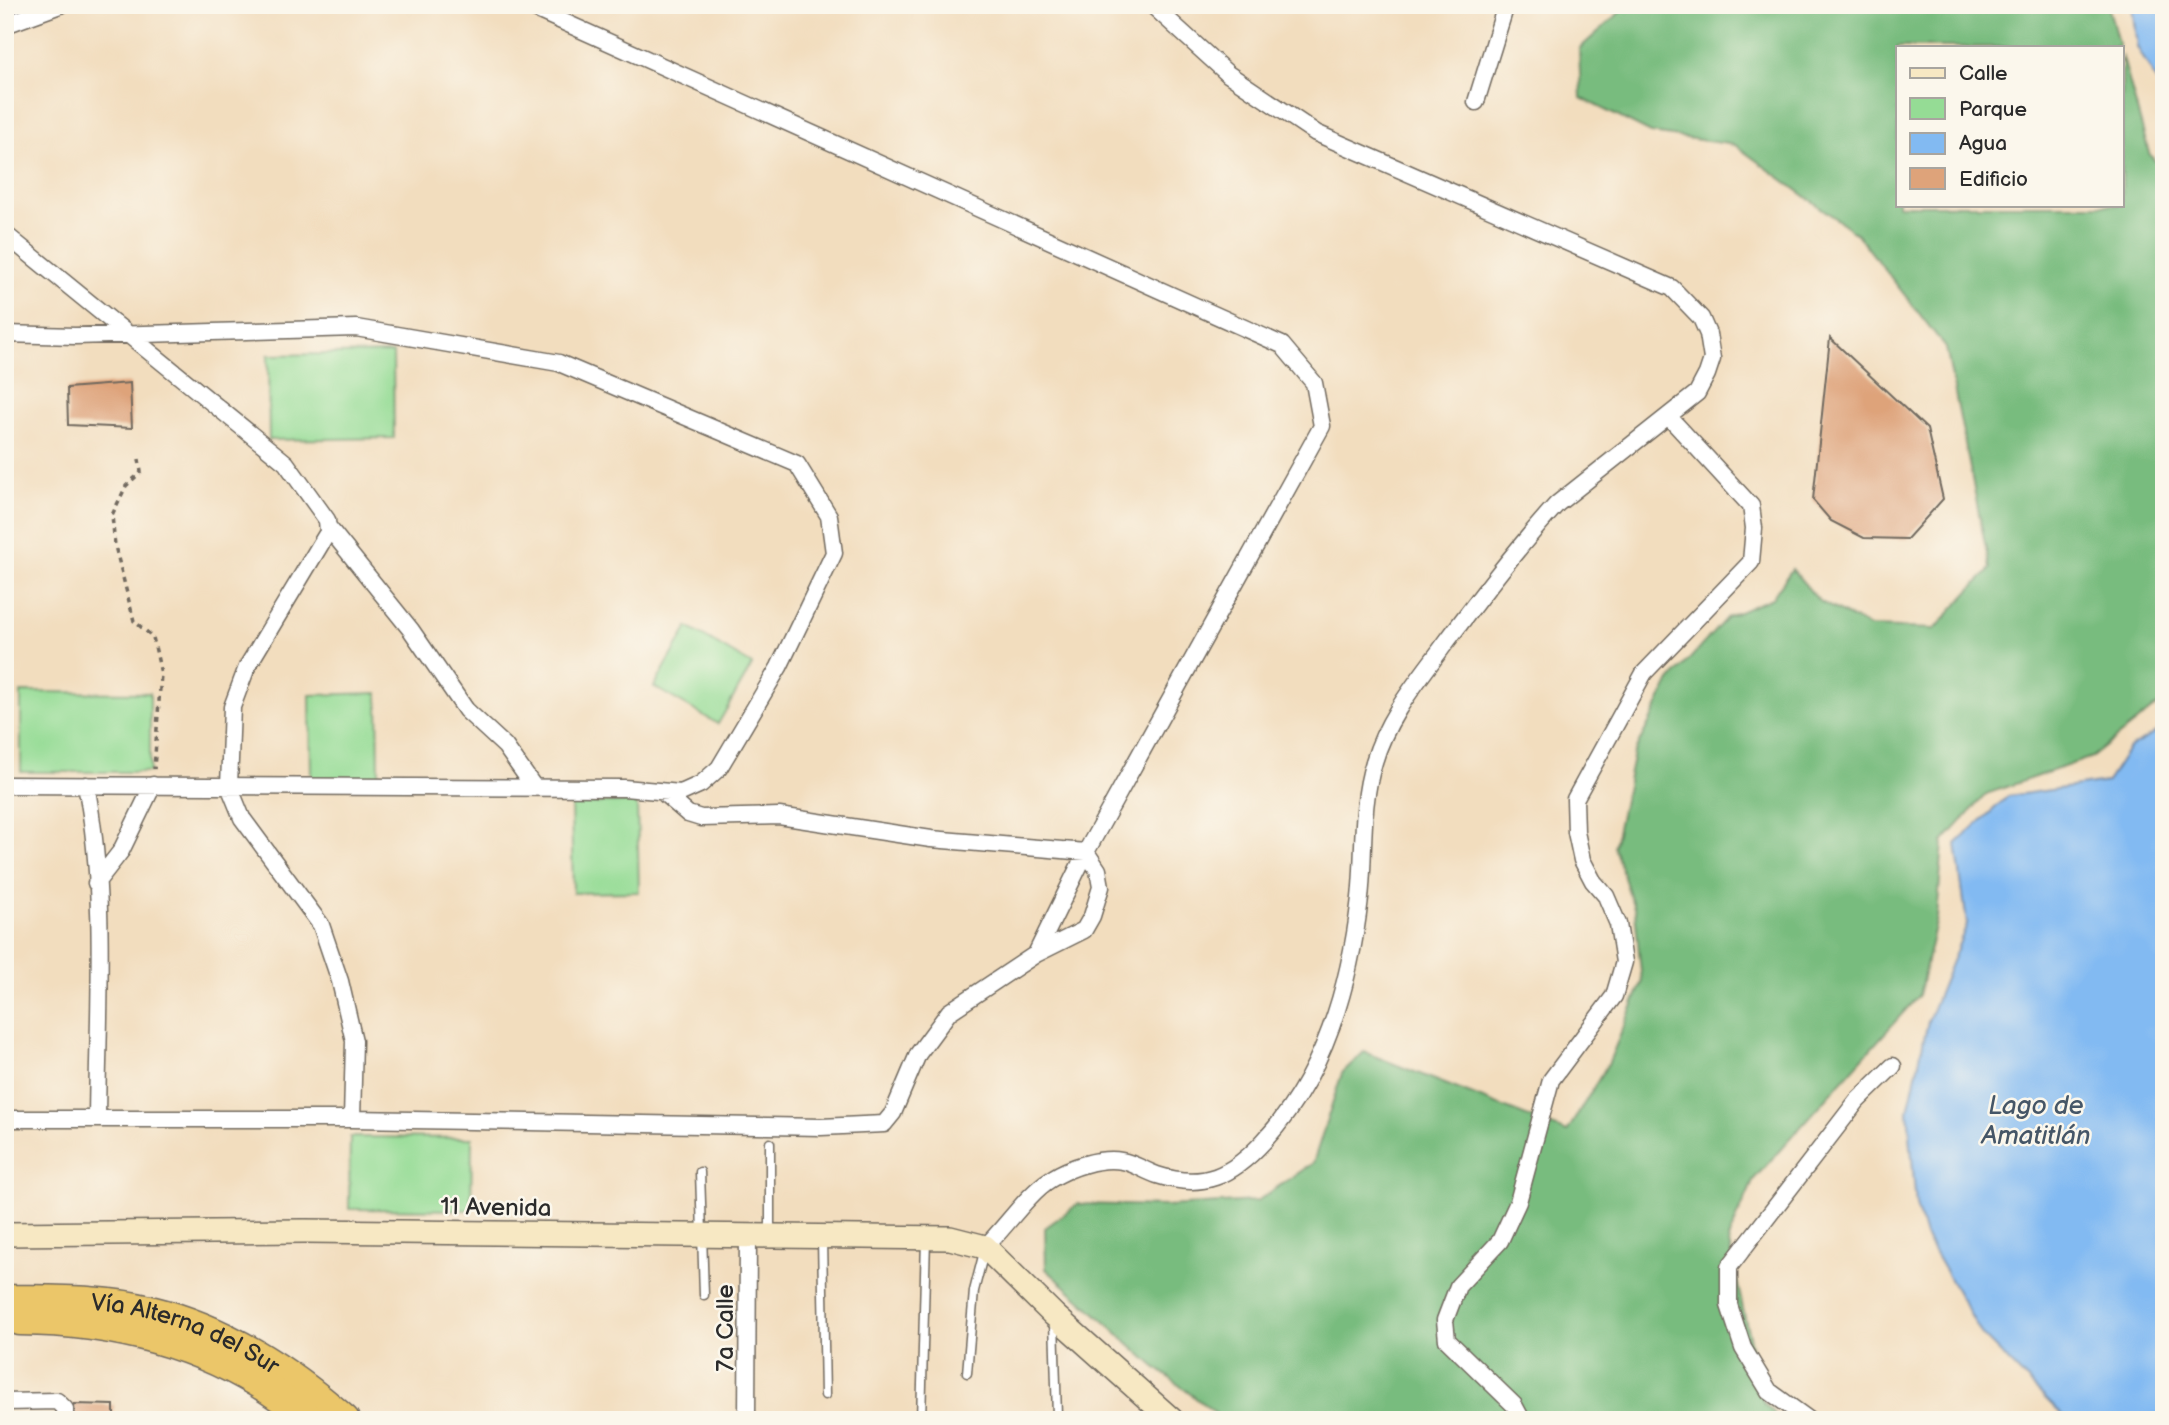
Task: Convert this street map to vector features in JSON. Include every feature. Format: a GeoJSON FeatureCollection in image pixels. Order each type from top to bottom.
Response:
{"type":"FeatureCollection","features":[{"type":"Feature","properties":{"kind":"highway","name":"Vía Alterna del Sur"},"geometry":{"type":"LineString","coordinates":[[5,1300],[102,1303],[148,1310],[188,1322],[281,1368],[344,1420]]}},
{"type":"Feature","properties":{"kind":"highway","name":"Vía Alterna del Sur"},"geometry":{"type":"LineString","coordinates":[[5,1320],[108,1327],[187,1346],[256,1380],[310,1420]]}},
{"type":"Feature","properties":{"kind":"street"},"geometry":{"type":"LineString","coordinates":[[5,25],[60,5]]}},
{"type":"Feature","properties":{"kind":"street"},"geometry":{"type":"LineString","coordinates":[[526,5],[1282,345],[1314,383],[1322,426],[1086,852],[1036,954]]}},
{"type":"Feature","properties":{"kind":"street"},"geometry":{"type":"LineString","coordinates":[[1152,5],[1228,74],[1316,133],[1672,288],[1688,301],[1701,318],[1708,334],[1712,359],[1697,393],[1557,504],[1539,523],[1401,703],[1384,733],[1368,784],[1360,898],[1341,997],[1309,1079],[1265,1140],[1230,1170],[1204,1182],[1172,1179],[1122,1161],[1088,1163],[1038,1189],[985,1247],[1054,1315],[1172,1420]]}},
{"type":"Feature","properties":{"kind":"street"},"geometry":{"type":"LineString","coordinates":[[1476,102],[1506,5]]}},
{"type":"Feature","properties":{"kind":"street"},"geometry":{"type":"LineString","coordinates":[[5,234],[286,463],[327,520],[329,528],[411,630],[466,710],[505,746],[534,787]]}},
{"type":"Feature","properties":{"kind":"street"},"geometry":{"type":"LineString","coordinates":[[5,334],[127,335],[356,328],[559,363],[797,464],[829,516],[834,553],[779,667],[719,768],[701,784],[681,793],[665,794],[624,788],[5,785]]}},
{"type":"Feature","properties":{"kind":"street"},"geometry":{"type":"LineString","coordinates":[[1522,1420],[1514,1405],[1447,1340],[1446,1320],[1458,1286],[1500,1241],[1518,1202],[1551,1080],[1614,996],[1624,962],[1614,915],[1582,860],[1576,832],[1575,799],[1644,673],[1751,562],[1754,528],[1751,506],[1668,416]]}},
{"type":"Feature","properties":{"kind":"street"},"geometry":{"type":"LineString","coordinates":[[329,528],[247,667],[232,707],[229,786],[242,818],[321,925],[340,981],[354,1041],[352,1119]]}},
{"type":"Feature","properties":{"kind":"street"},"geometry":{"type":"LineString","coordinates":[[86,785],[93,821],[99,949],[97,1119]]}},
{"type":"Feature","properties":{"kind":"street"},"geometry":{"type":"LineString","coordinates":[[96,883],[121,851],[153,785]]}},
{"type":"Feature","properties":{"kind":"street"},"geometry":{"type":"LineString","coordinates":[[665,794],[688,814],[701,818],[779,816],[931,839],[1086,852]]}},
{"type":"Feature","properties":{"kind":"street"},"geometry":{"type":"LineString","coordinates":[[5,1119],[352,1119],[821,1127],[884,1124],[893,1113],[918,1054],[949,1012],[1036,954],[1070,940],[1084,930],[1092,916],[1101,887],[1098,870],[1086,852]]}},
{"type":"Feature","properties":{"kind":"street"},"geometry":{"type":"LineString","coordinates":[[1809,1420],[1769,1391],[1743,1348],[1729,1305],[1729,1267],[1857,1101],[1893,1066]]}},
{"type":"Feature","properties":{"kind":"street","name":"11 Avenida"},"geometry":{"type":"LineString","coordinates":[[5,1234],[305,1231],[759,1237],[926,1236],[950,1238],[985,1247]]}},
{"type":"Feature","properties":{"kind":"street","name":"7a Calle"},"geometry":{"type":"LineString","coordinates":[[747,1420],[759,1237]]}},
{"type":"Feature","properties":{"kind":"street"},"geometry":{"type":"LineString","coordinates":[[5,1402],[57,1401],[65,1409],[65,1420]]}},
{"type":"Feature","properties":{"kind":"lane"},"geometry":{"type":"LineString","coordinates":[[759,1237],[770,1143]]}},
{"type":"Feature","properties":{"kind":"lane"},"geometry":{"type":"LineString","coordinates":[[700,1172],[704,1295]]}},
{"type":"Feature","properties":{"kind":"lane"},"geometry":{"type":"LineString","coordinates":[[822,1236],[825,1395]]}},
{"type":"Feature","properties":{"kind":"lane"},"geometry":{"type":"LineString","coordinates":[[921,1420],[926,1236]]}},
{"type":"Feature","properties":{"kind":"lane"},"geometry":{"type":"LineString","coordinates":[[967,1373],[974,1291],[985,1247]]}},
{"type":"Feature","properties":{"kind":"lane"},"geometry":{"type":"LineString","coordinates":[[1054,1315],[1057,1416]]}},
{"type":"Feature","properties":{"kind":"path"},"geometry":{"type":"LineString","coordinates":[[139,459],[141,472],[126,486],[112,515],[115,546],[134,621],[153,638],[161,674],[153,785]]}},
{"type":"Feature","properties":{"kind":"green space"},"geometry":{"type":"Polygon","coordinates":[[[1628,5],[2108,5],[2119,46],[1896,46],[1896,206],[2124,206],[2124,62],[2149,153],[2164,173],[2164,700],[2092,757],[1986,794],[1943,842],[1937,918],[1919,995],[1754,1179],[1728,1239],[1763,1402],[1781,1420],[1218,1420],[1215,1413],[1153,1365],[1046,1269],[1045,1228],[1078,1204],[1166,1206],[1257,1201],[1313,1163],[1342,1073],[1364,1052],[1567,1132],[1609,1062],[1642,983],[1635,911],[1614,847],[1634,753],[1670,681],[1727,617],[1772,598],[1792,569],[1819,601],[1869,627],[1935,629],[1990,569],[1946,348],[1857,234],[1735,145],[1651,133],[1581,98],[1579,49],[1628,5]]]}},
{"type":"Feature","properties":{"kind":"green space"},"geometry":{"type":"Polygon","coordinates":[[[393,353],[394,438],[269,440],[268,355],[393,353]]]}},
{"type":"Feature","properties":{"kind":"green space"},"geometry":{"type":"Polygon","coordinates":[[[688,627],[752,665],[718,724],[654,687],[688,627]]]}},
{"type":"Feature","properties":{"kind":"green space"},"geometry":{"type":"Polygon","coordinates":[[[21,692],[150,693],[150,772],[21,772],[21,692]]]}},
{"type":"Feature","properties":{"kind":"green space"},"geometry":{"type":"Polygon","coordinates":[[[378,693],[379,778],[311,779],[310,695],[378,693]]]}},
{"type":"Feature","properties":{"kind":"green space"},"geometry":{"type":"Polygon","coordinates":[[[637,802],[639,892],[573,893],[571,804],[637,802]]]}},
{"type":"Feature","properties":{"kind":"green space"},"geometry":{"type":"Polygon","coordinates":[[[350,1137],[472,1138],[471,1210],[349,1209],[350,1137]]]}},
{"type":"Feature","properties":{"kind":"water"},"geometry":{"type":"Polygon","coordinates":[[[2132,5],[2164,5],[2164,94],[2137,47],[2132,5]]]}},
{"type":"Feature","properties":{"kind":"water","name":"Lago de Amatitlán"},"geometry":{"type":"Polygon","coordinates":[[[2164,728],[2164,1420],[2071,1420],[2062,1415],[1982,1335],[1925,1236],[1916,1205],[1908,1111],[1928,1021],[1967,924],[1956,844],[2008,796],[2107,782],[2129,748],[2164,728]]]}},
{"type":"Feature","properties":{"kind":"building"},"geometry":{"type":"Polygon","coordinates":[[[1830,338],[1927,429],[1943,499],[1907,539],[1864,538],[1831,521],[1813,500],[1830,338]]]}},
{"type":"Feature","properties":{"kind":"building"},"geometry":{"type":"Polygon","coordinates":[[[130,383],[132,428],[68,425],[67,388],[130,383]]]}},
{"type":"Feature","properties":{"kind":"building"},"geometry":{"type":"Polygon","coordinates":[[[74,1404],[114,1405],[114,1420],[75,1420],[74,1404]]]}}]}
